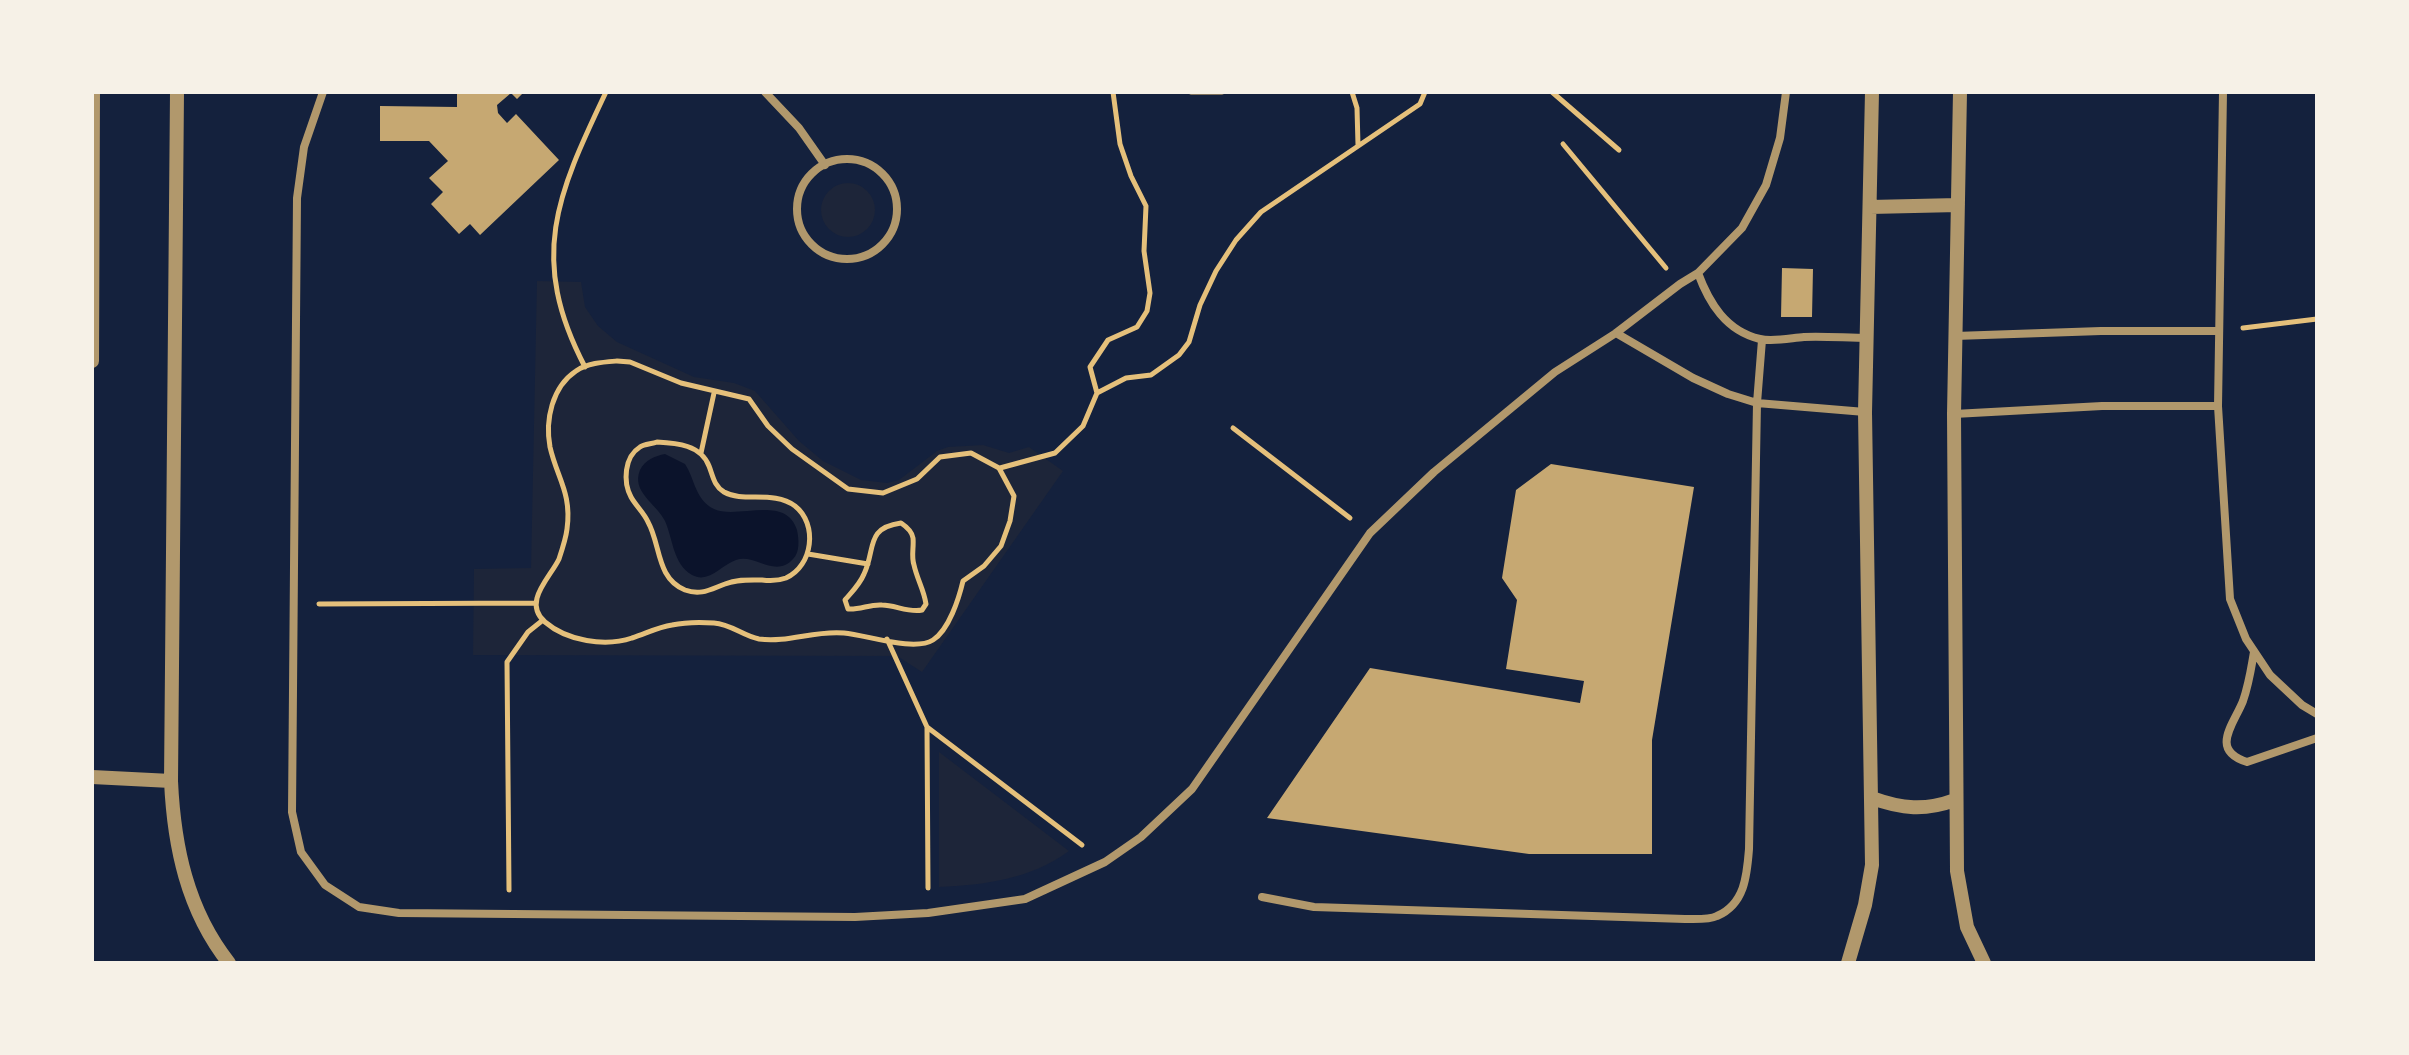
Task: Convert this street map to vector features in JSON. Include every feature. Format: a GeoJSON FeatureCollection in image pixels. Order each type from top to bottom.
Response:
{"type":"FeatureCollection","features":[{"type":"Feature","properties":{"kind":"street"},"geometry":{"type":"LineString","coordinates":[[92,361],[93,92]]}},
{"type":"Feature","properties":{"kind":"street"},"geometry":{"type":"LineString","coordinates":[[177,92],[173,827],[183,872],[199,915],[229,963]]}},
{"type":"Feature","properties":{"kind":"street"},"geometry":{"type":"LineString","coordinates":[[323,92],[304,147],[297,198],[292,812],[301,852],[325,885],[359,907],[399,913],[855,917],[928,913],[1025,899],[1105,862],[1141,837],[1192,789],[1370,533],[1434,472],[1555,372],[1616,333],[1698,273],[1742,228],[1766,185],[1780,138],[1786,92]]}},
{"type":"Feature","properties":{"kind":"street"},"geometry":{"type":"LineString","coordinates":[[765,92],[799,128],[825,165]]}},
{"type":"Feature","properties":{"kind":"street"},"geometry":{"type":"LineString","coordinates":[[1848,963],[1865,905],[1872,865],[1865,412],[1872,92]]}},
{"type":"Feature","properties":{"kind":"street"},"geometry":{"type":"LineString","coordinates":[[1960,92],[1954,414],[1955,800],[1957,871],[1967,927],[1984,963]]}},
{"type":"Feature","properties":{"kind":"street"},"geometry":{"type":"LineString","coordinates":[[2223,92],[2218,406],[2230,599],[2246,639],[2270,675],[2302,705],[2317,714]]}},
{"type":"Feature","properties":{"kind":"street"},"geometry":{"type":"LineString","coordinates":[[847,159],[863,161],[888,179],[895,193],[898,208],[896,223],[889,237],[878,249],[863,257],[846,260],[829,256],[814,247],[803,233],[797,217],[798,200],[804,183],[825,165],[847,159]]}},
{"type":"Feature","properties":{"kind":"street"},"geometry":{"type":"LineString","coordinates":[[1870,207],[1958,205]]}},
{"type":"Feature","properties":{"kind":"street"},"geometry":{"type":"LineString","coordinates":[[1698,273],[1705,294],[1718,313],[1735,329],[1762,340],[1869,338]]}},
{"type":"Feature","properties":{"kind":"street"},"geometry":{"type":"LineString","coordinates":[[1955,336],[2218,331]]}},
{"type":"Feature","properties":{"kind":"street"},"geometry":{"type":"LineString","coordinates":[[1616,333],[1693,378],[1728,394],[1757,403],[1865,412]]}},
{"type":"Feature","properties":{"kind":"street"},"geometry":{"type":"LineString","coordinates":[[1262,897],[1314,907],[1685,919],[1717,917],[1736,903],[1746,883],[1749,849],[1757,403],[1762,340]]}},
{"type":"Feature","properties":{"kind":"street"},"geometry":{"type":"LineString","coordinates":[[1954,414],[2102,406],[2218,406]]}},
{"type":"Feature","properties":{"kind":"street"},"geometry":{"type":"LineString","coordinates":[[2254,651],[2246,691],[2228,730],[2226,740],[2229,750],[2236,759],[2247,762],[2317,738]]}},
{"type":"Feature","properties":{"kind":"street"},"geometry":{"type":"LineString","coordinates":[[92,777],[171,781]]}},
{"type":"Feature","properties":{"kind":"street"},"geometry":{"type":"LineString","coordinates":[[1872,798],[1905,808],[1933,808],[1955,800]]}},
{"type":"Feature","properties":{"kind":"path"},"geometry":{"type":"LineString","coordinates":[[585,367],[559,306],[552,259],[554,223],[571,170],[606,92]]}},
{"type":"Feature","properties":{"kind":"path"},"geometry":{"type":"LineString","coordinates":[[1000,468],[1055,453],[1083,426],[1097,393],[1090,367],[1108,340],[1137,327],[1147,311],[1150,293],[1144,251],[1146,206],[1120,144],[1113,92]]}},
{"type":"Feature","properties":{"kind":"path"},"geometry":{"type":"LineString","coordinates":[[1191,92],[1222,92]]}},
{"type":"Feature","properties":{"kind":"path"},"geometry":{"type":"LineString","coordinates":[[1352,92],[1357,108],[1358,146]]}},
{"type":"Feature","properties":{"kind":"path"},"geometry":{"type":"LineString","coordinates":[[1097,393],[1126,378],[1151,375],[1179,355],[1189,342],[1200,305],[1216,271],[1236,240],[1261,212],[1420,104],[1425,92]]}},
{"type":"Feature","properties":{"kind":"path"},"geometry":{"type":"LineString","coordinates":[[1552,92],[1619,150]]}},
{"type":"Feature","properties":{"kind":"path"},"geometry":{"type":"LineString","coordinates":[[1564,92],[1564,103]]}},
{"type":"Feature","properties":{"kind":"path"},"geometry":{"type":"LineString","coordinates":[[1563,144],[1680,284]]}},
{"type":"Feature","properties":{"kind":"path"},"geometry":{"type":"LineString","coordinates":[[2218,331],[2317,319]]}},
{"type":"Feature","properties":{"kind":"path"},"geometry":{"type":"LineString","coordinates":[[617,361],[630,362],[714,393],[749,399],[768,426],[792,449],[848,489],[883,493],[917,479],[940,457],[971,453],[1000,468],[1014,496],[1010,521],[1001,546],[984,566],[963,581],[957,606],[934,639],[907,644],[842,633],[823,633],[770,640],[754,638],[722,623],[697,622],[672,625],[631,639],[602,643],[558,631],[543,620],[535,603],[541,585],[558,560],[567,530],[567,499],[551,450],[548,429],[551,406],[561,386],[576,370],[617,361]]}},
{"type":"Feature","properties":{"kind":"path"},"geometry":{"type":"LineString","coordinates":[[701,453],[714,393]]}},
{"type":"Feature","properties":{"kind":"path"},"geometry":{"type":"LineString","coordinates":[[1233,428],[1370,533]]}},
{"type":"Feature","properties":{"kind":"path"},"geometry":{"type":"LineString","coordinates":[[657,442],[677,443],[701,453],[718,486],[726,493],[778,498],[796,507],[808,524],[808,554],[786,578],[774,581],[742,580],[699,593],[685,590],[673,583],[665,573],[649,524],[630,496],[627,465],[640,447],[657,442]]}},
{"type":"Feature","properties":{"kind":"path"},"geometry":{"type":"LineString","coordinates":[[901,523],[907,527],[913,540],[914,567],[924,592],[926,604],[922,610],[914,612],[878,604],[855,610],[846,607],[845,600],[864,575],[868,564],[871,544],[882,528],[901,523]]}},
{"type":"Feature","properties":{"kind":"path"},"geometry":{"type":"LineString","coordinates":[[808,554],[868,564]]}},
{"type":"Feature","properties":{"kind":"path"},"geometry":{"type":"LineString","coordinates":[[294,604],[535,603]]}},
{"type":"Feature","properties":{"kind":"path"},"geometry":{"type":"LineString","coordinates":[[510,914],[507,662],[528,632],[543,620]]}},
{"type":"Feature","properties":{"kind":"path"},"geometry":{"type":"LineString","coordinates":[[887,639],[927,727],[928,913]]}},
{"type":"Feature","properties":{"kind":"path"},"geometry":{"type":"LineString","coordinates":[[927,727],[1105,862]]}},
{"type":"Feature","properties":{"kind":"shaded area"},"geometry":{"type":"Polygon","coordinates":[[[848,183],[867,191],[875,210],[867,229],[848,237],[829,229],[821,210],[829,191],[848,183]]]}},
{"type":"Feature","properties":{"kind":"shaded area"},"geometry":{"type":"Polygon","coordinates":[[[537,281],[581,282],[585,307],[598,326],[617,342],[694,377],[734,383],[755,391],[799,441],[823,461],[861,480],[887,483],[899,480],[937,451],[948,447],[983,445],[1009,453],[1029,447],[1063,471],[922,672],[897,656],[473,655],[474,569],[531,568],[537,281]]]}},
{"type":"Feature","properties":{"kind":"shaded area"},"geometry":{"type":"Polygon","coordinates":[[[665,454],[685,464],[699,495],[714,509],[724,512],[772,510],[791,519],[797,530],[798,542],[793,559],[779,567],[736,560],[704,577],[692,575],[677,558],[665,521],[639,485],[640,470],[645,464],[665,454]]]}},
{"type":"Feature","properties":{"kind":"shaded area"},"geometry":{"type":"Polygon","coordinates":[[[939,752],[1069,851],[1039,868],[1007,879],[939,887],[939,752]]]}},
{"type":"Feature","properties":{"kind":"building"},"geometry":{"type":"Polygon","coordinates":[[[457,92],[524,92],[517,99],[511,93],[497,105],[498,113],[507,123],[516,114],[559,160],[480,235],[470,224],[459,234],[431,204],[443,192],[429,178],[448,161],[429,141],[380,141],[380,106],[457,107],[457,92]]]}},
{"type":"Feature","properties":{"kind":"building"},"geometry":{"type":"Polygon","coordinates":[[[1782,268],[1813,269],[1812,317],[1781,317],[1782,268]]]}},
{"type":"Feature","properties":{"kind":"building"},"geometry":{"type":"Polygon","coordinates":[[[1551,464],[1694,487],[1652,740],[1652,854],[1529,854],[1267,818],[1370,668],[1580,703],[1584,681],[1506,669],[1517,600],[1502,578],[1516,490],[1551,464]]]}}]}
